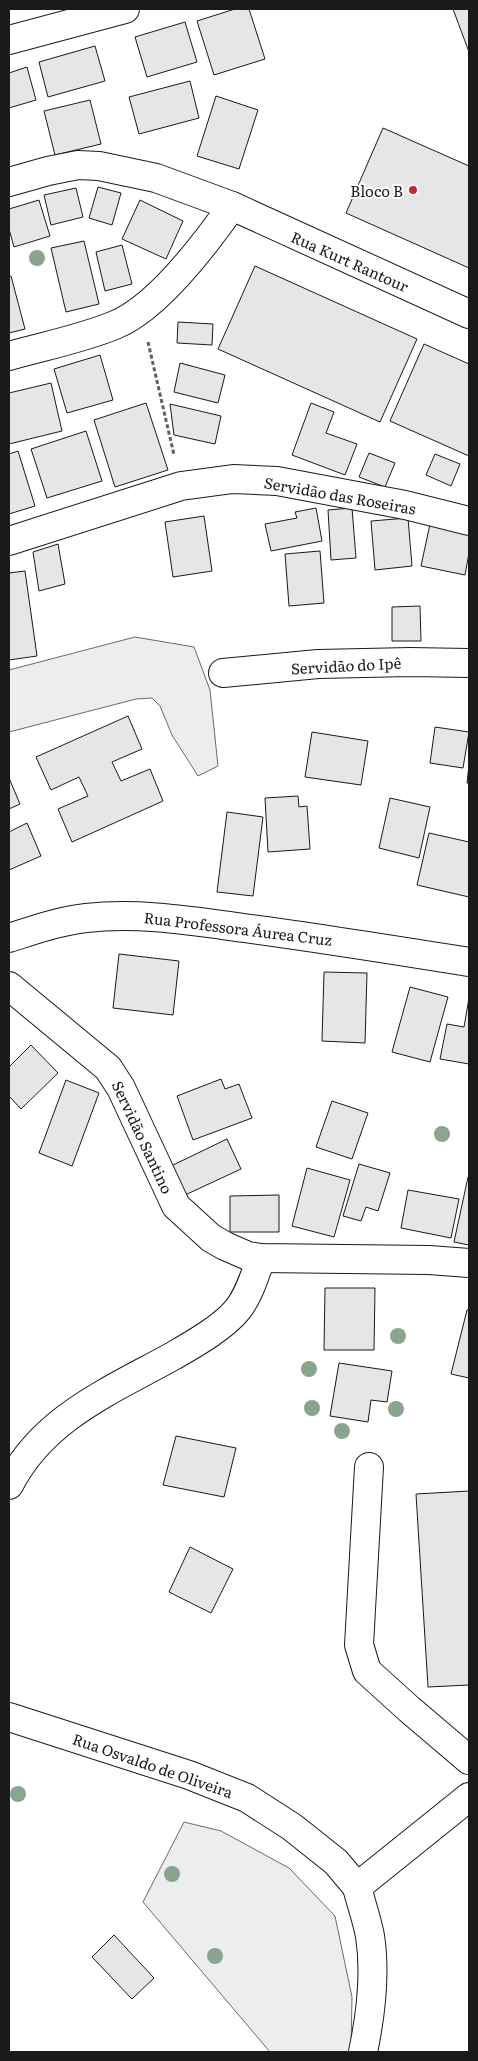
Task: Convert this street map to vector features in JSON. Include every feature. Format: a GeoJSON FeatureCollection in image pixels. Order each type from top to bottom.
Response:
{"type":"FeatureCollection","features":[{"type":"Feature","properties":{"kind":"street"},"geometry":{"type":"LineString","coordinates":[[9,40],[125,9]]}},
{"type":"Feature","properties":{"kind":"street","name":"Rua Kurt Rantour"},"geometry":{"type":"LineString","coordinates":[[9,182],[78,165],[99,166],[156,178],[232,206],[469,314]]}},
{"type":"Feature","properties":{"kind":"street"},"geometry":{"type":"LineString","coordinates":[[9,356],[116,325],[141,310],[161,293],[217,228],[232,206]]}},
{"type":"Feature","properties":{"kind":"street","name":"Servidão das Roseiras"},"geometry":{"type":"LineString","coordinates":[[9,541],[181,486],[233,479],[277,481],[405,505],[469,521]]}},
{"type":"Feature","properties":{"kind":"street","name":"Servidão do Ipê"},"geometry":{"type":"LineString","coordinates":[[223,674],[318,664],[469,663]]}},
{"type":"Feature","properties":{"kind":"street","name":"Rua Professora Áurea Cruz"},"geometry":{"type":"LineString","coordinates":[[9,938],[51,924],[84,918],[131,916],[182,920],[340,940],[469,962]]}},
{"type":"Feature","properties":{"kind":"street","name":"Servidão Santino"},"geometry":{"type":"LineString","coordinates":[[9,986],[108,1068],[121,1088],[176,1206],[211,1238],[224,1246],[248,1256],[260,1258],[430,1260],[469,1263]]}},
{"type":"Feature","properties":{"kind":"street"},"geometry":{"type":"LineString","coordinates":[[9,1485],[17,1470],[53,1427],[87,1404],[198,1342],[236,1312],[245,1299],[260,1258]]}},
{"type":"Feature","properties":{"kind":"street"},"geometry":{"type":"LineString","coordinates":[[369,1467],[359,1645],[367,1671],[469,1760]]}},
{"type":"Feature","properties":{"kind":"street","name":"Rua Osvaldo de Oliveira"},"geometry":{"type":"LineString","coordinates":[[9,1717],[189,1775],[247,1798],[292,1827],[336,1862],[357,1887]]}},
{"type":"Feature","properties":{"kind":"street"},"geometry":{"type":"LineString","coordinates":[[363,2052],[371,2015],[373,1976],[370,1936],[357,1887],[469,1797]]}},
{"type":"Feature","properties":{"kind":"path"},"geometry":{"type":"LineString","coordinates":[[141,310],[181,486]]}},
{"type":"Feature","properties":{"kind":"shaded area"},"geometry":{"type":"Polygon","coordinates":[[[135,637],[194,647],[210,690],[218,766],[198,776],[172,735],[160,706],[152,698],[136,699],[9,732],[9,670],[135,637]]]}},
{"type":"Feature","properties":{"kind":"shaded area"},"geometry":{"type":"Polygon","coordinates":[[[184,1822],[221,1831],[289,1868],[335,1916],[352,1997],[351,2052],[270,2052],[143,1902],[184,1822]]]}},
{"type":"Feature","properties":{"kind":"building"},"geometry":{"type":"Polygon","coordinates":[[[235,9],[249,9],[265,59],[214,75],[197,21],[235,9]]]}},
{"type":"Feature","properties":{"kind":"building"},"geometry":{"type":"Polygon","coordinates":[[[453,9],[469,9],[469,52],[453,9]]]}},
{"type":"Feature","properties":{"kind":"building"},"geometry":{"type":"Polygon","coordinates":[[[185,22],[197,62],[147,77],[135,37],[185,22]]]}},
{"type":"Feature","properties":{"kind":"building"},"geometry":{"type":"Polygon","coordinates":[[[95,46],[105,81],[48,97],[39,62],[95,46]]]}},
{"type":"Feature","properties":{"kind":"building"},"geometry":{"type":"Polygon","coordinates":[[[27,67],[36,100],[9,108],[9,73],[27,67]]]}},
{"type":"Feature","properties":{"kind":"building"},"geometry":{"type":"Polygon","coordinates":[[[190,81],[199,118],[139,134],[129,97],[190,81]]]}},
{"type":"Feature","properties":{"kind":"building"},"geometry":{"type":"Polygon","coordinates":[[[216,96],[258,110],[239,169],[197,156],[216,96]]]}},
{"type":"Feature","properties":{"kind":"building"},"geometry":{"type":"Polygon","coordinates":[[[90,100],[101,144],[55,155],[44,111],[90,100]]]}},
{"type":"Feature","properties":{"kind":"building","name":"Bloco B"},"geometry":{"type":"Polygon","coordinates":[[[383,128],[469,166],[469,268],[346,213],[383,128]]]}},
{"type":"Feature","properties":{"kind":"building"},"geometry":{"type":"Polygon","coordinates":[[[98,187],[121,193],[112,225],[89,218],[98,187]]]}},
{"type":"Feature","properties":{"kind":"building"},"geometry":{"type":"Polygon","coordinates":[[[76,188],[83,217],[51,225],[44,195],[76,188]]]}},
{"type":"Feature","properties":{"kind":"building"},"geometry":{"type":"Polygon","coordinates":[[[39,200],[50,236],[14,247],[9,229],[9,209],[39,200]]]}},
{"type":"Feature","properties":{"kind":"building"},"geometry":{"type":"Polygon","coordinates":[[[140,200],[183,221],[166,259],[122,239],[140,200]]]}},
{"type":"Feature","properties":{"kind":"building"},"geometry":{"type":"Polygon","coordinates":[[[84,241],[99,304],[66,312],[51,248],[84,241]]]}},
{"type":"Feature","properties":{"kind":"building"},"geometry":{"type":"Polygon","coordinates":[[[122,245],[132,284],[105,291],[96,252],[122,245]]]}},
{"type":"Feature","properties":{"kind":"building"},"geometry":{"type":"Polygon","coordinates":[[[255,266],[417,339],[380,422],[218,349],[255,266]]]}},
{"type":"Feature","properties":{"kind":"building"},"geometry":{"type":"Polygon","coordinates":[[[11,276],[25,329],[9,333],[9,277],[11,276]]]}},
{"type":"Feature","properties":{"kind":"building"},"geometry":{"type":"Polygon","coordinates":[[[178,322],[213,324],[212,345],[177,343],[178,322]]]}},
{"type":"Feature","properties":{"kind":"building"},"geometry":{"type":"Polygon","coordinates":[[[424,344],[469,364],[469,456],[390,421],[424,344]]]}},
{"type":"Feature","properties":{"kind":"building"},"geometry":{"type":"Polygon","coordinates":[[[100,355],[113,400],[67,413],[54,369],[100,355]]]}},
{"type":"Feature","properties":{"kind":"building"},"geometry":{"type":"Polygon","coordinates":[[[180,363],[225,375],[218,403],[174,392],[180,363]]]}},
{"type":"Feature","properties":{"kind":"building"},"geometry":{"type":"Polygon","coordinates":[[[51,383],[62,431],[9,444],[9,393],[51,383]]]}},
{"type":"Feature","properties":{"kind":"building"},"geometry":{"type":"Polygon","coordinates":[[[146,403],[168,470],[115,487],[94,420],[146,403]]]}},
{"type":"Feature","properties":{"kind":"building"},"geometry":{"type":"Polygon","coordinates":[[[311,403],[334,412],[326,433],[357,444],[345,475],[292,455],[311,403]]]}},
{"type":"Feature","properties":{"kind":"building"},"geometry":{"type":"Polygon","coordinates":[[[170,404],[221,416],[215,444],[174,435],[170,404]]]}},
{"type":"Feature","properties":{"kind":"building"},"geometry":{"type":"Polygon","coordinates":[[[86,431],[102,481],[47,498],[31,449],[86,431]]]}},
{"type":"Feature","properties":{"kind":"building"},"geometry":{"type":"Polygon","coordinates":[[[18,451],[35,506],[9,514],[9,454],[18,451]]]}},
{"type":"Feature","properties":{"kind":"building"},"geometry":{"type":"Polygon","coordinates":[[[369,453],[395,463],[385,487],[359,477],[369,453]]]}},
{"type":"Feature","properties":{"kind":"building"},"geometry":{"type":"Polygon","coordinates":[[[435,454],[460,464],[451,486],[426,475],[435,454]]]}},
{"type":"Feature","properties":{"kind":"building"},"geometry":{"type":"Polygon","coordinates":[[[316,508],[322,541],[271,551],[265,524],[297,518],[295,512],[316,508]]]}},
{"type":"Feature","properties":{"kind":"building"},"geometry":{"type":"Polygon","coordinates":[[[352,508],[356,558],[331,560],[328,510],[352,508]]]}},
{"type":"Feature","properties":{"kind":"building"},"geometry":{"type":"Polygon","coordinates":[[[204,516],[212,571],[173,577],[165,522],[204,516]]]}},
{"type":"Feature","properties":{"kind":"building"},"geometry":{"type":"Polygon","coordinates":[[[408,518],[412,566],[375,570],[371,521],[408,518]]]}},
{"type":"Feature","properties":{"kind":"building"},"geometry":{"type":"Polygon","coordinates":[[[430,524],[469,532],[469,553],[465,575],[421,566],[430,524]]]}},
{"type":"Feature","properties":{"kind":"building"},"geometry":{"type":"Polygon","coordinates":[[[58,544],[65,584],[39,591],[33,552],[58,544]]]}},
{"type":"Feature","properties":{"kind":"building"},"geometry":{"type":"Polygon","coordinates":[[[320,551],[324,603],[289,606],[285,554],[320,551]]]}},
{"type":"Feature","properties":{"kind":"building"},"geometry":{"type":"Polygon","coordinates":[[[25,571],[37,656],[9,660],[9,573],[25,571]]]}},
{"type":"Feature","properties":{"kind":"building"},"geometry":{"type":"Polygon","coordinates":[[[420,606],[421,641],[392,641],[392,607],[420,606]]]}},
{"type":"Feature","properties":{"kind":"building"},"geometry":{"type":"Polygon","coordinates":[[[128,716],[142,749],[112,762],[121,781],[150,769],[163,801],[72,842],[58,809],[88,796],[79,777],[51,790],[36,757],[128,716]]]}},
{"type":"Feature","properties":{"kind":"building"},"geometry":{"type":"Polygon","coordinates":[[[435,727],[469,732],[463,768],[430,763],[435,727]]]}},
{"type":"Feature","properties":{"kind":"building"},"geometry":{"type":"Polygon","coordinates":[[[312,732],[368,741],[361,785],[305,777],[312,732]]]}},
{"type":"Feature","properties":{"kind":"building"},"geometry":{"type":"Polygon","coordinates":[[[469,765],[469,783],[467,783],[469,765]]]}},
{"type":"Feature","properties":{"kind":"building"},"geometry":{"type":"Polygon","coordinates":[[[9,778],[20,804],[9,809],[9,778]]]}},
{"type":"Feature","properties":{"kind":"building"},"geometry":{"type":"Polygon","coordinates":[[[298,796],[299,807],[307,806],[310,849],[268,852],[265,798],[298,796]]]}},
{"type":"Feature","properties":{"kind":"building"},"geometry":{"type":"Polygon","coordinates":[[[390,798],[430,807],[419,858],[379,848],[390,798]]]}},
{"type":"Feature","properties":{"kind":"building"},"geometry":{"type":"Polygon","coordinates":[[[227,812],[263,817],[253,896],[217,892],[227,812]]]}},
{"type":"Feature","properties":{"kind":"building"},"geometry":{"type":"Polygon","coordinates":[[[27,823],[41,856],[9,870],[9,832],[27,823]]]}},
{"type":"Feature","properties":{"kind":"building"},"geometry":{"type":"Polygon","coordinates":[[[429,833],[469,842],[469,897],[417,885],[429,833]]]}},
{"type":"Feature","properties":{"kind":"building"},"geometry":{"type":"Polygon","coordinates":[[[119,954],[179,961],[173,1015],[113,1008],[119,954]]]}},
{"type":"Feature","properties":{"kind":"building"},"geometry":{"type":"Polygon","coordinates":[[[324,972],[367,973],[365,1043],[322,1041],[324,972]]]}},
{"type":"Feature","properties":{"kind":"building"},"geometry":{"type":"Polygon","coordinates":[[[410,987],[448,997],[430,1062],[392,1052],[410,987]]]}},
{"type":"Feature","properties":{"kind":"building"},"geometry":{"type":"Polygon","coordinates":[[[469,998],[469,1064],[440,1059],[447,1024],[464,1027],[469,998]]]}},
{"type":"Feature","properties":{"kind":"building"},"geometry":{"type":"Polygon","coordinates":[[[31,1045],[58,1073],[21,1109],[9,1096],[9,1067],[31,1045]]]}},
{"type":"Feature","properties":{"kind":"building"},"geometry":{"type":"Polygon","coordinates":[[[221,1079],[225,1089],[239,1084],[252,1118],[193,1140],[177,1096],[221,1079]]]}},
{"type":"Feature","properties":{"kind":"building"},"geometry":{"type":"Polygon","coordinates":[[[66,1080],[99,1093],[72,1166],[39,1153],[66,1080]]]}},
{"type":"Feature","properties":{"kind":"building"},"geometry":{"type":"Polygon","coordinates":[[[332,1101],[368,1113],[352,1159],[316,1147],[332,1101]]]}},
{"type":"Feature","properties":{"kind":"building"},"geometry":{"type":"Polygon","coordinates":[[[227,1139],[241,1169],[185,1195],[171,1166],[227,1139]]]}},
{"type":"Feature","properties":{"kind":"building"},"geometry":{"type":"Polygon","coordinates":[[[359,1164],[390,1173],[378,1211],[366,1207],[361,1221],[343,1216],[359,1164]]]}},
{"type":"Feature","properties":{"kind":"building"},"geometry":{"type":"Polygon","coordinates":[[[307,1168],[350,1180],[334,1237],[292,1226],[307,1168]]]}},
{"type":"Feature","properties":{"kind":"building"},"geometry":{"type":"Polygon","coordinates":[[[469,1177],[469,1245],[454,1242],[469,1177]]]}},
{"type":"Feature","properties":{"kind":"building"},"geometry":{"type":"Polygon","coordinates":[[[408,1190],[459,1199],[451,1238],[401,1228],[408,1190]]]}},
{"type":"Feature","properties":{"kind":"building"},"geometry":{"type":"Polygon","coordinates":[[[279,1195],[279,1232],[230,1232],[230,1196],[279,1195]]]}},
{"type":"Feature","properties":{"kind":"building"},"geometry":{"type":"Polygon","coordinates":[[[325,1288],[375,1288],[374,1350],[324,1350],[325,1288]]]}},
{"type":"Feature","properties":{"kind":"building"},"geometry":{"type":"Polygon","coordinates":[[[467,1310],[469,1310],[469,1378],[451,1374],[467,1310]]]}},
{"type":"Feature","properties":{"kind":"building"},"geometry":{"type":"Polygon","coordinates":[[[339,1363],[392,1371],[387,1402],[371,1400],[368,1422],[330,1416],[339,1363]]]}},
{"type":"Feature","properties":{"kind":"building"},"geometry":{"type":"Polygon","coordinates":[[[176,1436],[236,1448],[224,1497],[163,1485],[176,1436]]]}},
{"type":"Feature","properties":{"kind":"building"},"geometry":{"type":"Polygon","coordinates":[[[469,1491],[469,1685],[428,1687],[416,1494],[469,1491]]]}},
{"type":"Feature","properties":{"kind":"building"},"geometry":{"type":"Polygon","coordinates":[[[190,1547],[233,1569],[211,1613],[169,1592],[190,1547]]]}},
{"type":"Feature","properties":{"kind":"building"},"geometry":{"type":"Polygon","coordinates":[[[114,1935],[154,1978],[132,1999],[92,1957],[114,1935]]]}},
{"type":"Feature","properties":{"kind":"place","name":"Bloco B"},"geometry":{"type":"Point","coordinates":[413,190]}}]}
